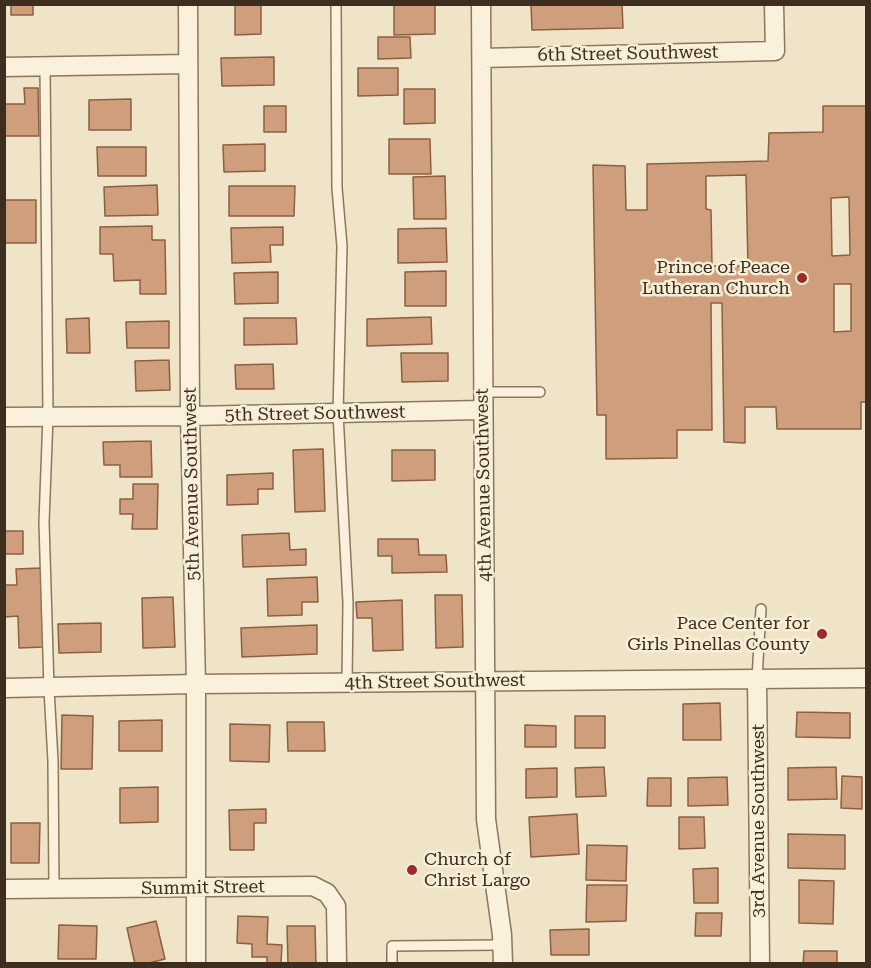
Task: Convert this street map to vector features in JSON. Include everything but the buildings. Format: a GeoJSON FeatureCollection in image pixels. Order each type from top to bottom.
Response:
{"type":"FeatureCollection","features":[{"type":"Feature","properties":{"kind":"street","name":"5th Avenue Southwest"},"geometry":{"type":"LineString","coordinates":[[188,4],[190,416],[196,684],[196,963]]}},
{"type":"Feature","properties":{"kind":"street","name":"4th Avenue Southwest"},"geometry":{"type":"LineString","coordinates":[[481,4],[486,819],[503,963]]}},
{"type":"Feature","properties":{"kind":"street","name":"6th Street Southwest"},"geometry":{"type":"LineString","coordinates":[[482,58],[775,51],[774,4]]}},
{"type":"Feature","properties":{"kind":"street"},"geometry":{"type":"LineString","coordinates":[[4,67],[188,64]]}},
{"type":"Feature","properties":{"kind":"street","name":"5th Street Southwest"},"geometry":{"type":"LineString","coordinates":[[4,417],[482,410]]}},
{"type":"Feature","properties":{"kind":"street","name":"4th Street Southwest"},"geometry":{"type":"LineString","coordinates":[[4,688],[867,678]]}},
{"type":"Feature","properties":{"kind":"street","name":"3rd Avenue Southwest"},"geometry":{"type":"LineString","coordinates":[[757,679],[760,963]]}},
{"type":"Feature","properties":{"kind":"street","name":"Summit Street"},"geometry":{"type":"LineString","coordinates":[[4,889],[313,886],[327,893],[336,906],[337,963]]}},
{"type":"Feature","properties":{"kind":"lane"},"geometry":{"type":"LineString","coordinates":[[336,4],[337,188],[342,246],[338,413],[348,603],[347,683]]}},
{"type":"Feature","properties":{"kind":"lane"},"geometry":{"type":"LineString","coordinates":[[45,66],[48,416],[44,522],[53,761],[54,889]]}},
{"type":"Feature","properties":{"kind":"lane"},"geometry":{"type":"LineString","coordinates":[[482,392],[540,393]]}},
{"type":"Feature","properties":{"kind":"lane"},"geometry":{"type":"LineString","coordinates":[[757,679],[761,609]]}},
{"type":"Feature","properties":{"kind":"lane"},"geometry":{"type":"LineString","coordinates":[[392,963],[392,946],[502,945]]}},
{"type":"Feature","properties":{"kind":"place","name":"Prince of Peace Lutheran Church"},"geometry":{"type":"Point","coordinates":[802,278]}},
{"type":"Feature","properties":{"kind":"place","name":"Pace Center for Girls Pinellas County"},"geometry":{"type":"Point","coordinates":[822,634]}},
{"type":"Feature","properties":{"kind":"place","name":"Church of Christ Largo"},"geometry":{"type":"Point","coordinates":[412,870]}}]}
